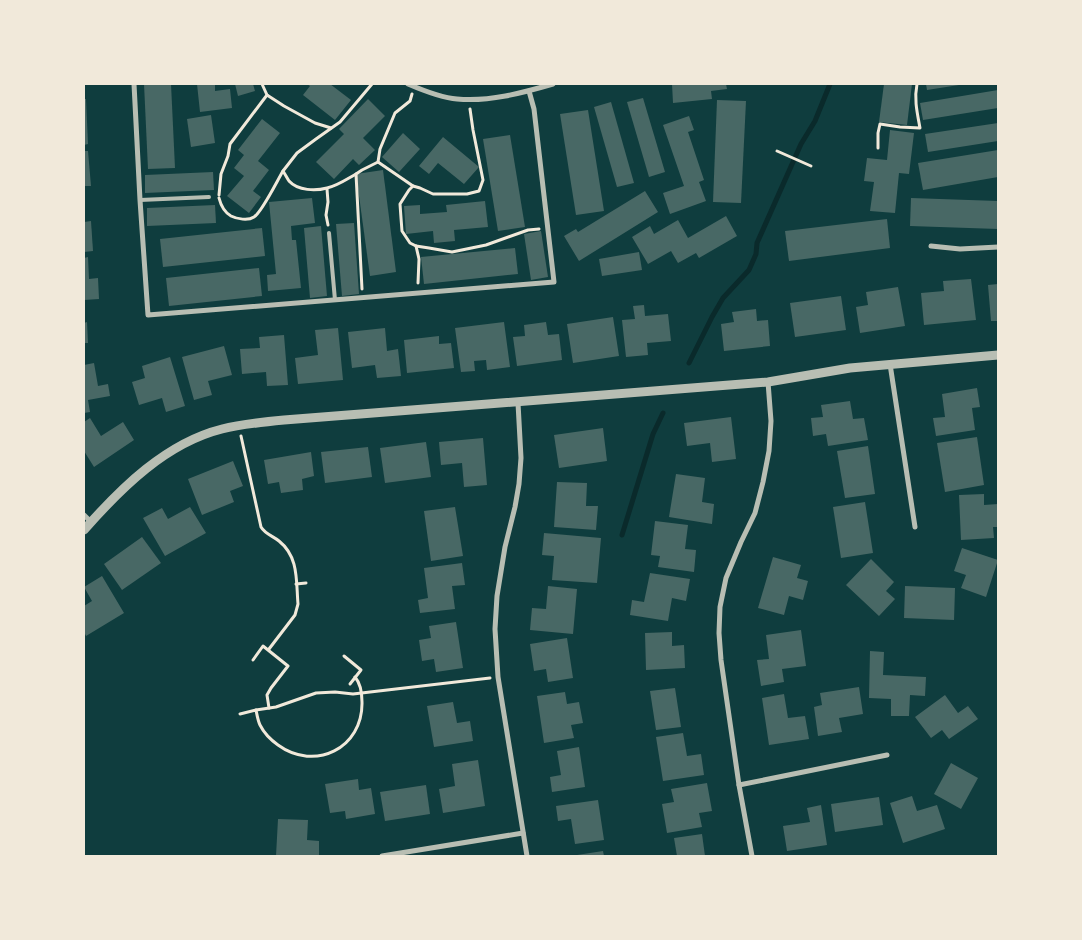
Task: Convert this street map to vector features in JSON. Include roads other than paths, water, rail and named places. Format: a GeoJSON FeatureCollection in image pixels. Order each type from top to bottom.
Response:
{"type":"FeatureCollection","features":[{"type":"Feature","properties":{"kind":"street"},"geometry":{"type":"LineString","coordinates":[[134,84],[148,316],[554,282],[534,109],[529,91]]}},
{"type":"Feature","properties":{"kind":"street"},"geometry":{"type":"LineString","coordinates":[[408,84],[426,92],[455,100],[490,99],[553,84]]}},
{"type":"Feature","properties":{"kind":"street"},"geometry":{"type":"LineString","coordinates":[[931,246],[960,249],[998,247]]}},
{"type":"Feature","properties":{"kind":"street"},"geometry":{"type":"LineString","coordinates":[[84,530],[143,470],[176,448],[198,437],[239,425],[768,382],[850,368],[998,356]]}},
{"type":"Feature","properties":{"kind":"street"},"geometry":{"type":"LineString","coordinates":[[890,364],[915,527]]}},
{"type":"Feature","properties":{"kind":"street"},"geometry":{"type":"LineString","coordinates":[[752,856],[720,660],[719,633],[720,606],[726,578],[755,513],[764,482],[771,421],[768,382]]}},
{"type":"Feature","properties":{"kind":"street"},"geometry":{"type":"LineString","coordinates":[[518,403],[521,458],[519,484],[505,547],[497,596],[495,629],[498,677],[527,856]]}},
{"type":"Feature","properties":{"kind":"street"},"geometry":{"type":"LineString","coordinates":[[84,515],[91,522]]}},
{"type":"Feature","properties":{"kind":"street"},"geometry":{"type":"LineString","coordinates":[[739,785],[887,755]]}},
{"type":"Feature","properties":{"kind":"street"},"geometry":{"type":"LineString","coordinates":[[382,856],[523,833]]}},
{"type":"Feature","properties":{"kind":"lane"},"geometry":{"type":"LineString","coordinates":[[140,200],[209,197]]}},
{"type":"Feature","properties":{"kind":"lane"},"geometry":{"type":"LineString","coordinates":[[329,233],[335,300]]}},
{"type":"Feature","properties":{"kind":"waterway"},"geometry":{"type":"LineString","coordinates":[[689,363],[723,298],[749,270],[756,254],[757,243],[801,144],[815,121],[830,84]]}},
{"type":"Feature","properties":{"kind":"waterway"},"geometry":{"type":"LineString","coordinates":[[622,535],[653,434],[663,413]]}}]}
